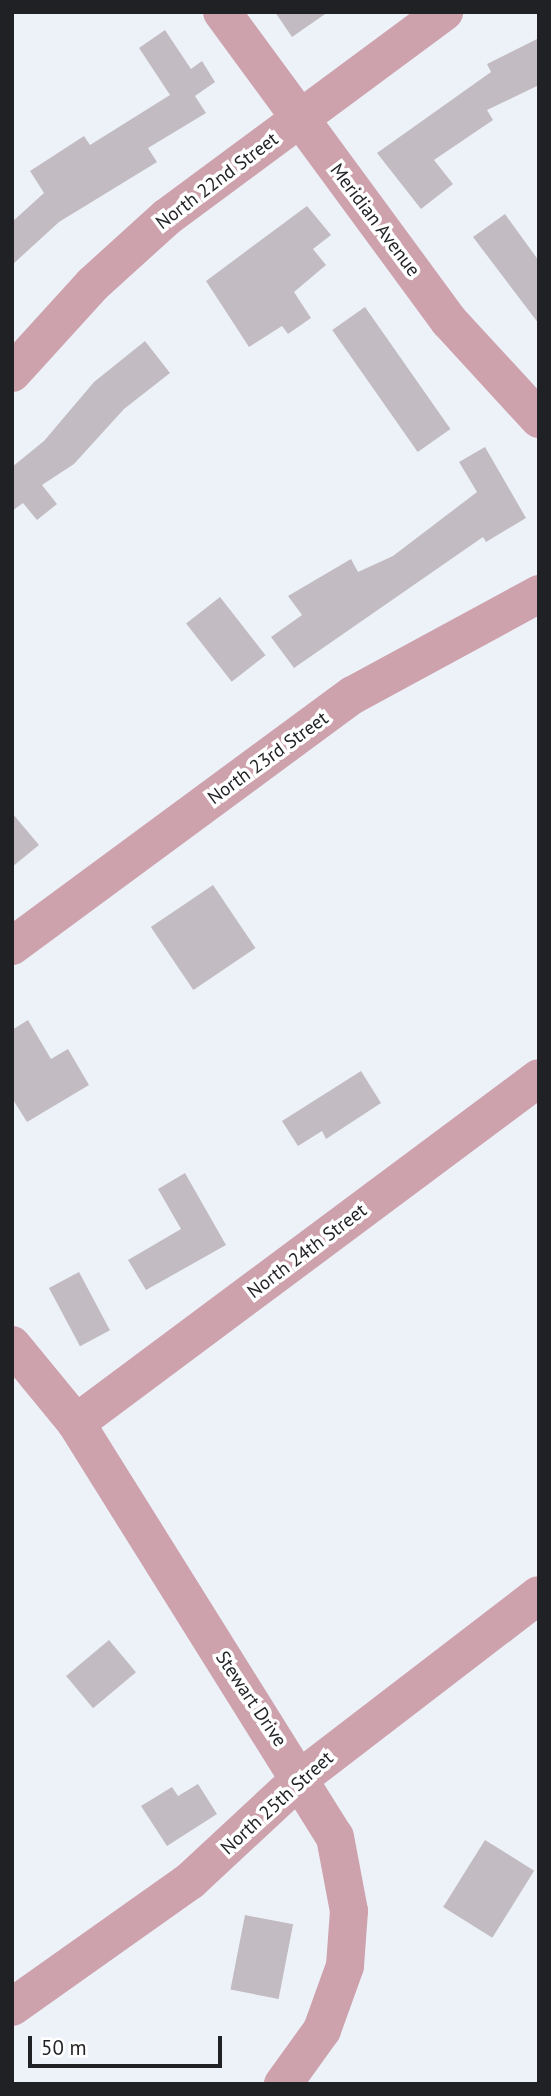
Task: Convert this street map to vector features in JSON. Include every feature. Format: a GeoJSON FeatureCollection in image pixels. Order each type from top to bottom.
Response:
{"type":"FeatureCollection","features":[{"type":"Feature","properties":{"kind":"street","name":"Meridian Avenue"},"geometry":{"type":"LineString","coordinates":[[222,12],[449,321],[539,419]]}},
{"type":"Feature","properties":{"kind":"street","name":"North 22nd Street"},"geometry":{"type":"LineString","coordinates":[[12,373],[93,284],[167,217],[444,12]]}},
{"type":"Feature","properties":{"kind":"street","name":"North 23rd Street"},"geometry":{"type":"LineString","coordinates":[[12,946],[353,695],[539,594]]}},
{"type":"Feature","properties":{"kind":"street","name":"North 24th Street"},"geometry":{"type":"LineString","coordinates":[[76,1423],[539,1078]]}},
{"type":"Feature","properties":{"kind":"street","name":"Stewart Drive"},"geometry":{"type":"LineString","coordinates":[[12,1345],[76,1423],[303,1776],[335,1837],[349,1928],[336,1998],[307,2055],[283,2084]]}},
{"type":"Feature","properties":{"kind":"street","name":"North 25th Street"},"geometry":{"type":"LineString","coordinates":[[12,2007],[190,1881],[303,1776],[539,1595]]}},
{"type":"Feature","properties":{"kind":"building"},"geometry":{"type":"Polygon","coordinates":[[[275,12],[328,12],[292,37],[275,12]]]}},
{"type":"Feature","properties":{"kind":"building"},"geometry":{"type":"Polygon","coordinates":[[[165,30],[191,69],[202,61],[215,82],[195,96],[206,113],[148,148],[157,162],[59,222],[12,265],[12,222],[44,193],[30,171],[84,136],[90,145],[170,95],[139,48],[165,30]]]}},
{"type":"Feature","properties":{"kind":"building"},"geometry":{"type":"Polygon","coordinates":[[[539,38],[539,85],[487,110],[493,120],[434,160],[453,184],[421,209],[377,153],[491,72],[487,64],[539,38]]]}},
{"type":"Feature","properties":{"kind":"building"},"geometry":{"type":"Polygon","coordinates":[[[307,206],[331,235],[313,249],[326,265],[294,292],[311,318],[288,334],[282,326],[249,347],[206,281],[307,206]]]}},
{"type":"Feature","properties":{"kind":"building"},"geometry":{"type":"Polygon","coordinates":[[[505,214],[539,261],[539,324],[473,237],[505,214]]]}},
{"type":"Feature","properties":{"kind":"building"},"geometry":{"type":"Polygon","coordinates":[[[365,307],[450,429],[418,452],[332,330],[365,307]]]}},
{"type":"Feature","properties":{"kind":"building"},"geometry":{"type":"Polygon","coordinates":[[[145,341],[170,373],[124,409],[74,464],[42,485],[57,504],[37,520],[23,503],[12,511],[12,467],[44,441],[94,382],[145,341]]]}},
{"type":"Feature","properties":{"kind":"building"},"geometry":{"type":"Polygon","coordinates":[[[485,447],[526,518],[486,542],[483,537],[294,668],[271,637],[302,615],[288,596],[351,559],[358,572],[393,556],[477,492],[459,462],[485,447]]]}},
{"type":"Feature","properties":{"kind":"building"},"geometry":{"type":"Polygon","coordinates":[[[220,597],[266,655],[232,682],[186,623],[220,597]]]}},
{"type":"Feature","properties":{"kind":"building"},"geometry":{"type":"Polygon","coordinates":[[[12,813],[39,845],[12,867],[12,813]]]}},
{"type":"Feature","properties":{"kind":"building"},"geometry":{"type":"Polygon","coordinates":[[[213,885],[255,948],[193,990],[151,927],[213,885]]]}},
{"type":"Feature","properties":{"kind":"building"},"geometry":{"type":"Polygon","coordinates":[[[28,1020],[51,1059],[68,1049],[89,1085],[27,1122],[12,1098],[12,1030],[28,1020]]]}},
{"type":"Feature","properties":{"kind":"building"},"geometry":{"type":"Polygon","coordinates":[[[361,1071],[381,1103],[326,1139],[322,1131],[298,1146],[282,1121],[361,1071]]]}},
{"type":"Feature","properties":{"kind":"building"},"geometry":{"type":"Polygon","coordinates":[[[185,1173],[226,1245],[146,1290],[128,1260],[181,1229],[158,1189],[185,1173]]]}},
{"type":"Feature","properties":{"kind":"building"},"geometry":{"type":"Polygon","coordinates":[[[79,1272],[110,1330],[80,1346],[49,1288],[79,1272]]]}},
{"type":"Feature","properties":{"kind":"building"},"geometry":{"type":"Polygon","coordinates":[[[109,1640],[136,1672],[93,1708],[66,1676],[109,1640]]]}},
{"type":"Feature","properties":{"kind":"building"},"geometry":{"type":"Polygon","coordinates":[[[198,1784],[217,1814],[167,1846],[141,1806],[172,1787],[178,1796],[198,1784]]]}},
{"type":"Feature","properties":{"kind":"building"},"geometry":{"type":"Polygon","coordinates":[[[485,1840],[534,1871],[492,1938],[443,1907],[485,1840]]]}},
{"type":"Feature","properties":{"kind":"building"},"geometry":{"type":"Polygon","coordinates":[[[245,1915],[293,1924],[279,1999],[230,1990],[245,1915]]]}}]}
